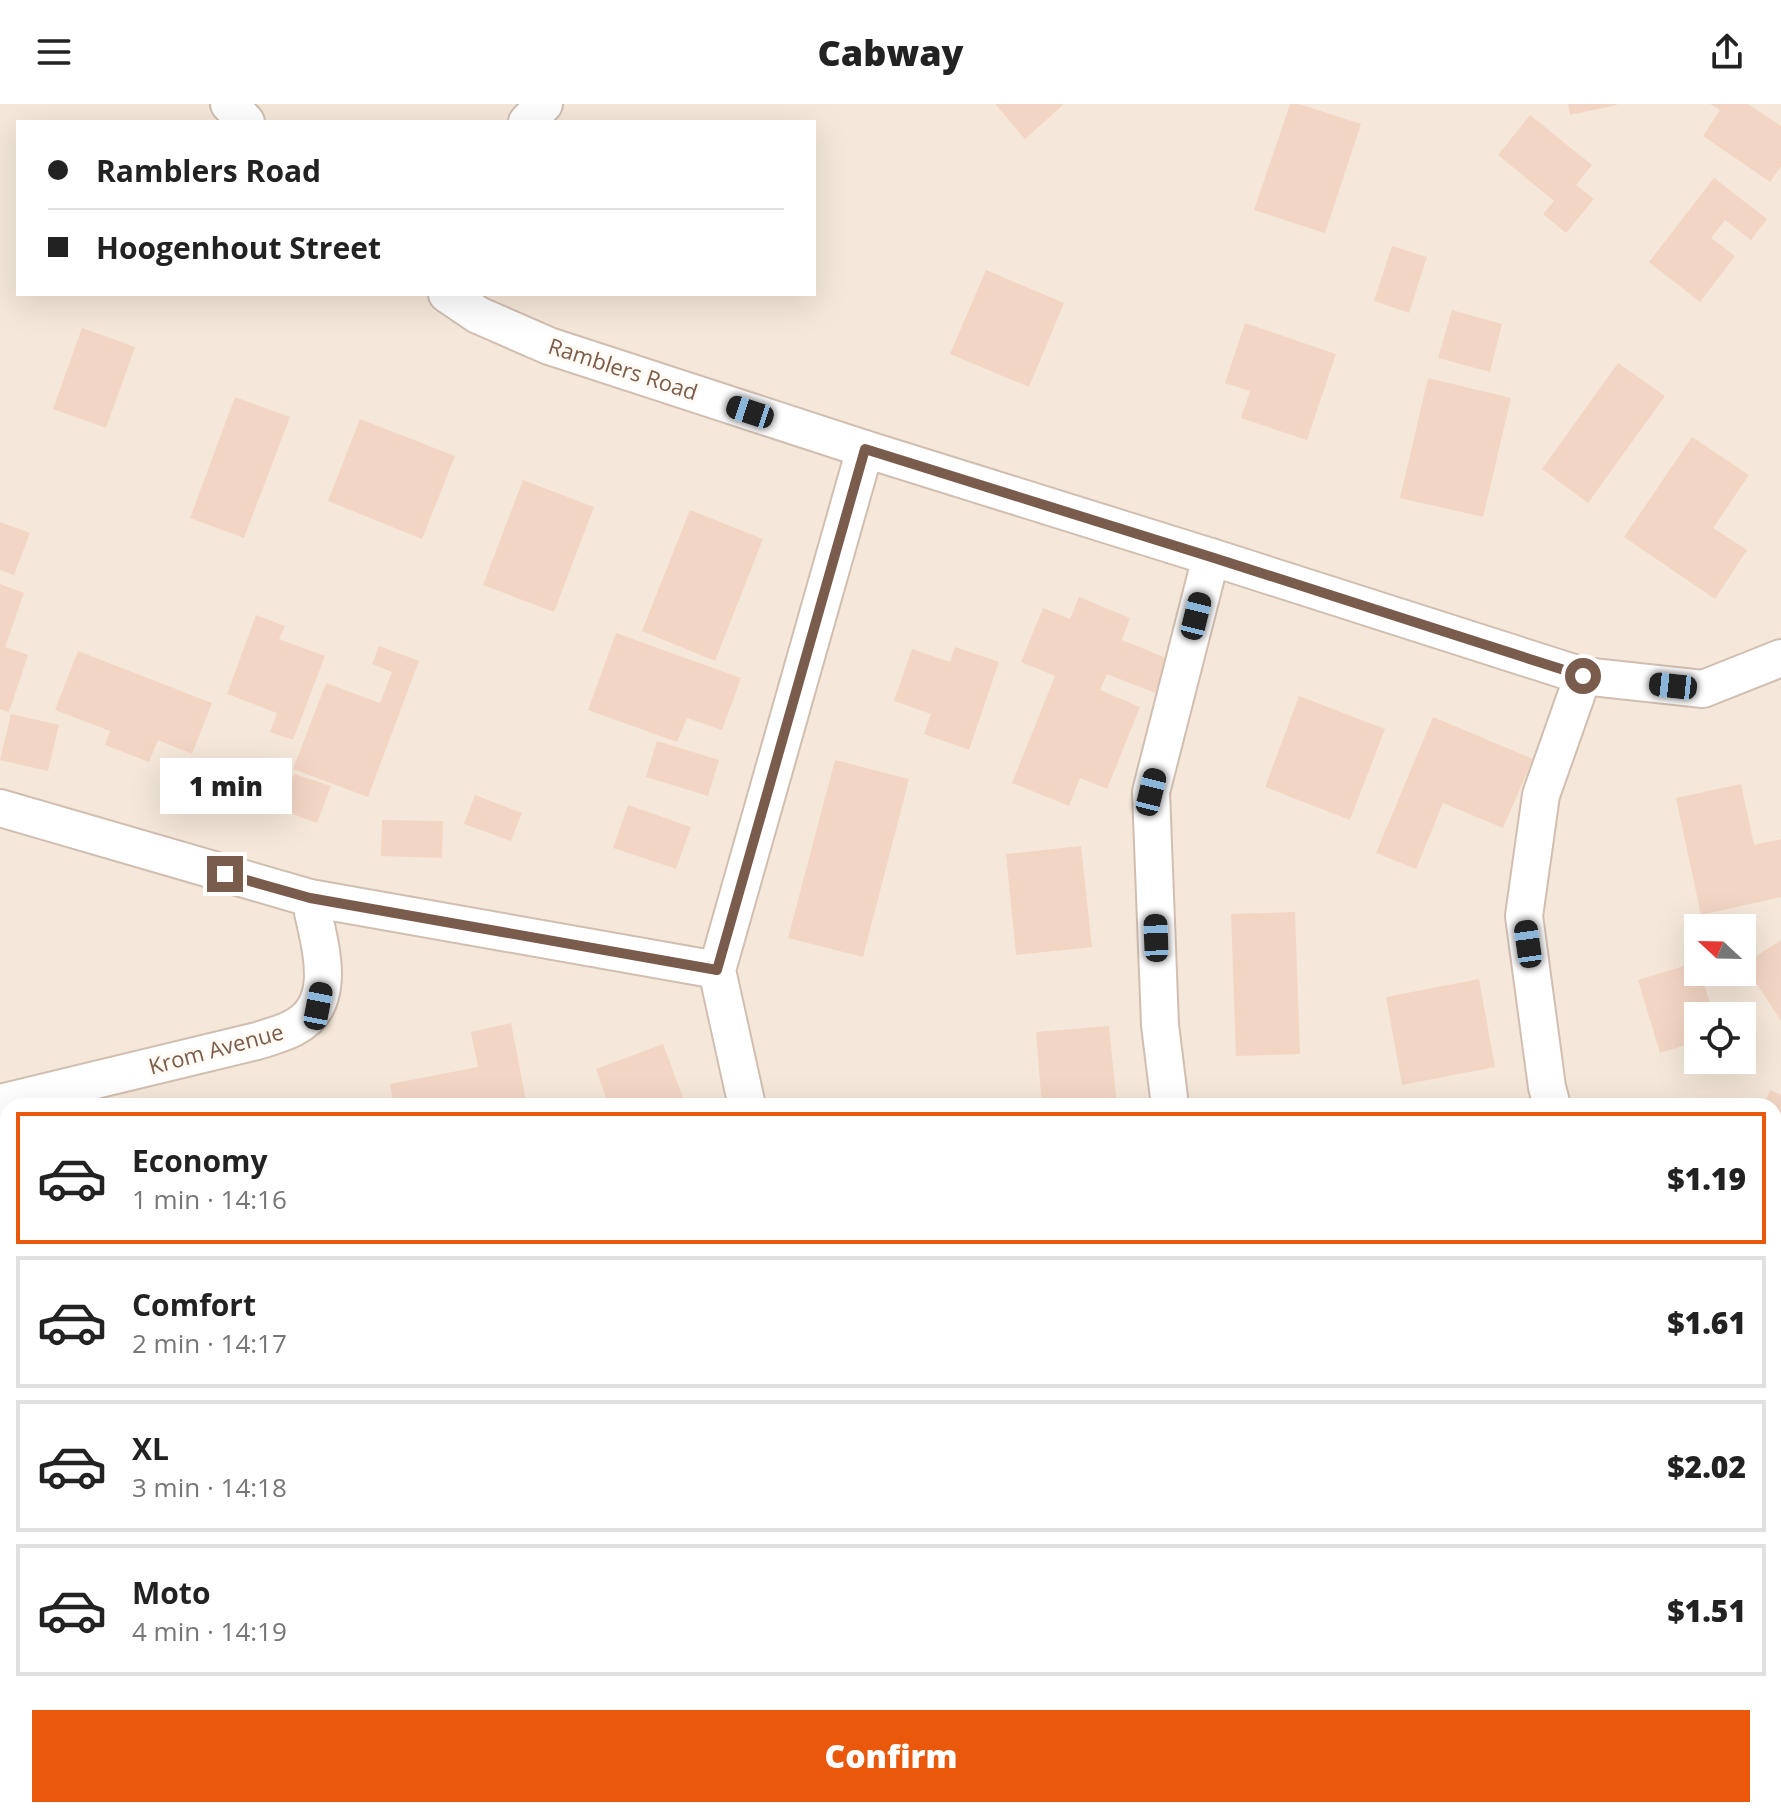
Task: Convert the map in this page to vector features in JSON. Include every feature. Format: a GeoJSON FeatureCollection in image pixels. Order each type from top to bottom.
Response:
{"type":"FeatureCollection","features":[{"type":"Feature","properties":{"kind":"street"},"geometry":{"type":"LineString","coordinates":[[229,104],[244,120]]}},
{"type":"Feature","properties":{"kind":"street"},"geometry":{"type":"LineString","coordinates":[[529,120],[544,104]]}},
{"type":"Feature","properties":{"kind":"street","name":"Ramblers Road"},"geometry":{"type":"LineString","coordinates":[[450,296],[478,315],[549,346],[1583,676],[1703,689],[1781,658]]}},
{"type":"Feature","properties":{"kind":"street"},"geometry":{"type":"LineString","coordinates":[[745,1098],[717,970],[865,449]]}},
{"type":"Feature","properties":{"kind":"street"},"geometry":{"type":"LineString","coordinates":[[1169,1098],[1160,1025],[1151,792],[1211,557]]}},
{"type":"Feature","properties":{"kind":"street"},"geometry":{"type":"LineString","coordinates":[[1550,1098],[1524,916],[1541,795],[1583,676]]}},
{"type":"Feature","properties":{"kind":"street"},"geometry":{"type":"LineString","coordinates":[[0,808],[310,898],[717,970]]}},
{"type":"Feature","properties":{"kind":"street","name":"Krom Avenue"},"geometry":{"type":"LineString","coordinates":[[21,1098],[257,1041],[295,1027],[318,1006],[325,973],[310,898]]}},
{"type":"Feature","properties":{"kind":"shaded area"},"geometry":{"type":"Polygon","coordinates":[[[0,104],[1781,104],[1781,1098],[0,1098],[0,104]]]}},
{"type":"Feature","properties":{"kind":"building"},"geometry":{"type":"Polygon","coordinates":[[[995,104],[1064,104],[1025,139],[995,104]]]}},
{"type":"Feature","properties":{"kind":"building"},"geometry":{"type":"Polygon","coordinates":[[[1290,104],[1299,104],[1361,124],[1325,233],[1254,210],[1290,104]]]}},
{"type":"Feature","properties":{"kind":"building"},"geometry":{"type":"Polygon","coordinates":[[[1568,104],[1617,104],[1617,105],[1570,115],[1568,104]]]}},
{"type":"Feature","properties":{"kind":"building"},"geometry":{"type":"Polygon","coordinates":[[[1710,104],[1748,104],[1781,126],[1781,166],[1770,182],[1703,136],[1720,110],[1710,104]]]}},
{"type":"Feature","properties":{"kind":"building"},"geometry":{"type":"Polygon","coordinates":[[[1530,115],[1592,165],[1576,185],[1594,199],[1566,233],[1543,214],[1554,201],[1498,155],[1530,115]]]}},
{"type":"Feature","properties":{"kind":"building"},"geometry":{"type":"Polygon","coordinates":[[[1714,178],[1767,219],[1751,240],[1725,220],[1711,238],[1735,256],[1700,302],[1649,262],[1714,178]]]}},
{"type":"Feature","properties":{"kind":"building"},"geometry":{"type":"Polygon","coordinates":[[[1392,246],[1427,257],[1409,313],[1374,301],[1392,246]]]}},
{"type":"Feature","properties":{"kind":"building"},"geometry":{"type":"Polygon","coordinates":[[[986,270],[1064,303],[1029,387],[950,354],[986,270]]]}},
{"type":"Feature","properties":{"kind":"building"},"geometry":{"type":"Polygon","coordinates":[[[1452,310],[1502,324],[1490,372],[1438,358],[1452,310]]]}},
{"type":"Feature","properties":{"kind":"building"},"geometry":{"type":"Polygon","coordinates":[[[1245,323],[1336,354],[1307,440],[1241,418],[1250,391],[1225,383],[1245,323]]]}},
{"type":"Feature","properties":{"kind":"building"},"geometry":{"type":"Polygon","coordinates":[[[82,328],[135,347],[106,428],[53,409],[82,328]]]}},
{"type":"Feature","properties":{"kind":"building"},"geometry":{"type":"Polygon","coordinates":[[[1618,363],[1665,396],[1588,503],[1542,469],[1618,363]]]}},
{"type":"Feature","properties":{"kind":"building"},"geometry":{"type":"Polygon","coordinates":[[[1428,378],[1511,398],[1483,517],[1400,498],[1428,378]]]}},
{"type":"Feature","properties":{"kind":"building"},"geometry":{"type":"Polygon","coordinates":[[[235,397],[290,417],[244,538],[190,518],[235,397]]]}},
{"type":"Feature","properties":{"kind":"building"},"geometry":{"type":"Polygon","coordinates":[[[360,419],[455,456],[422,539],[328,501],[360,419]]]}},
{"type":"Feature","properties":{"kind":"building"},"geometry":{"type":"Polygon","coordinates":[[[1692,437],[1749,475],[1713,528],[1747,550],[1715,599],[1624,537],[1692,437]]]}},
{"type":"Feature","properties":{"kind":"building"},"geometry":{"type":"Polygon","coordinates":[[[523,480],[594,507],[554,612],[483,585],[523,480]]]}},
{"type":"Feature","properties":{"kind":"building"},"geometry":{"type":"Polygon","coordinates":[[[690,510],[763,539],[715,661],[642,631],[690,510]]]}},
{"type":"Feature","properties":{"kind":"building"},"geometry":{"type":"Polygon","coordinates":[[[0,522],[30,533],[14,575],[0,570],[0,522]]]}},
{"type":"Feature","properties":{"kind":"building"},"geometry":{"type":"Polygon","coordinates":[[[0,584],[24,593],[5,647],[28,655],[9,712],[0,709],[0,584]]]}},
{"type":"Feature","properties":{"kind":"building"},"geometry":{"type":"Polygon","coordinates":[[[1079,597],[1130,618],[1122,640],[1169,659],[1155,693],[1107,674],[1100,690],[1140,707],[1107,789],[1080,778],[1069,806],[1012,783],[1055,676],[1021,662],[1043,608],[1070,619],[1079,597]]]}},
{"type":"Feature","properties":{"kind":"building"},"geometry":{"type":"Polygon","coordinates":[[[256,615],[285,626],[279,639],[325,656],[293,740],[270,732],[277,713],[227,694],[256,615]]]}},
{"type":"Feature","properties":{"kind":"building"},"geometry":{"type":"Polygon","coordinates":[[[616,633],[741,678],[722,730],[687,718],[677,742],[588,710],[616,633]]]}},
{"type":"Feature","properties":{"kind":"building"},"geometry":{"type":"Polygon","coordinates":[[[379,646],[419,661],[368,797],[293,769],[326,683],[380,703],[392,672],[372,664],[379,646]]]}},
{"type":"Feature","properties":{"kind":"building"},"geometry":{"type":"Polygon","coordinates":[[[955,647],[999,662],[969,750],[924,734],[931,714],[894,701],[912,649],[950,662],[955,647]]]}},
{"type":"Feature","properties":{"kind":"building"},"geometry":{"type":"Polygon","coordinates":[[[78,651],[212,703],[192,754],[158,740],[149,762],[105,745],[110,731],[55,710],[78,651]]]}},
{"type":"Feature","properties":{"kind":"building"},"geometry":{"type":"Polygon","coordinates":[[[1299,696],[1385,729],[1350,820],[1265,787],[1299,696]]]}},
{"type":"Feature","properties":{"kind":"building"},"geometry":{"type":"Polygon","coordinates":[[[11,714],[59,725],[48,771],[0,760],[11,714]]]}},
{"type":"Feature","properties":{"kind":"building"},"geometry":{"type":"Polygon","coordinates":[[[1433,717],[1533,759],[1503,828],[1443,803],[1416,869],[1376,853],[1433,717]]]}},
{"type":"Feature","properties":{"kind":"building"},"geometry":{"type":"Polygon","coordinates":[[[657,741],[719,760],[708,796],[646,777],[657,741]]]}},
{"type":"Feature","properties":{"kind":"building"},"geometry":{"type":"Polygon","coordinates":[[[835,760],[909,779],[863,957],[788,938],[835,760]]]}},
{"type":"Feature","properties":{"kind":"building"},"geometry":{"type":"Polygon","coordinates":[[[294,774],[331,786],[317,823],[281,810],[294,774]]]}},
{"type":"Feature","properties":{"kind":"building"},"geometry":{"type":"Polygon","coordinates":[[[1741,784],[1754,845],[1781,839],[1781,897],[1701,914],[1676,798],[1741,784]]]}},
{"type":"Feature","properties":{"kind":"building"},"geometry":{"type":"Polygon","coordinates":[[[475,795],[522,813],[511,841],[464,824],[475,795]]]}},
{"type":"Feature","properties":{"kind":"building"},"geometry":{"type":"Polygon","coordinates":[[[628,805],[691,827],[676,869],[613,848],[628,805]]]}},
{"type":"Feature","properties":{"kind":"building"},"geometry":{"type":"Polygon","coordinates":[[[382,820],[443,821],[442,858],[381,856],[382,820]]]}},
{"type":"Feature","properties":{"kind":"building"},"geometry":{"type":"Polygon","coordinates":[[[1081,846],[1092,947],[1016,955],[1006,854],[1081,846]]]}},
{"type":"Feature","properties":{"kind":"building"},"geometry":{"type":"Polygon","coordinates":[[[1295,912],[1300,1054],[1236,1056],[1231,914],[1295,912]]]}},
{"type":"Feature","properties":{"kind":"building"},"geometry":{"type":"Polygon","coordinates":[[[1781,940],[1781,1021],[1756,982],[1756,956],[1781,940]]]}},
{"type":"Feature","properties":{"kind":"building"},"geometry":{"type":"Polygon","coordinates":[[[1684,966],[1684,986],[1704,986],[1710,1002],[1684,1002],[1684,1045],[1660,1053],[1638,980],[1684,966]]]}},
{"type":"Feature","properties":{"kind":"building"},"geometry":{"type":"Polygon","coordinates":[[[1479,979],[1495,1067],[1402,1085],[1386,997],[1479,979]]]}},
{"type":"Feature","properties":{"kind":"building"},"geometry":{"type":"Polygon","coordinates":[[[511,1023],[525,1098],[393,1098],[390,1084],[478,1067],[471,1032],[511,1023]]]}},
{"type":"Feature","properties":{"kind":"building"},"geometry":{"type":"Polygon","coordinates":[[[1109,1026],[1116,1098],[1041,1098],[1036,1032],[1109,1026]]]}},
{"type":"Feature","properties":{"kind":"building"},"geometry":{"type":"Polygon","coordinates":[[[663,1044],[683,1098],[606,1098],[596,1069],[663,1044]]]}},
{"type":"Feature","properties":{"kind":"building"},"geometry":{"type":"Polygon","coordinates":[[[1770,1090],[1781,1095],[1781,1098],[1767,1098],[1770,1090]]]}},
{"type":"Feature","properties":{"kind":"route"},"geometry":{"type":"LineString","coordinates":[[225,874],[310,898],[717,970],[865,449],[1583,676]]}}]}
